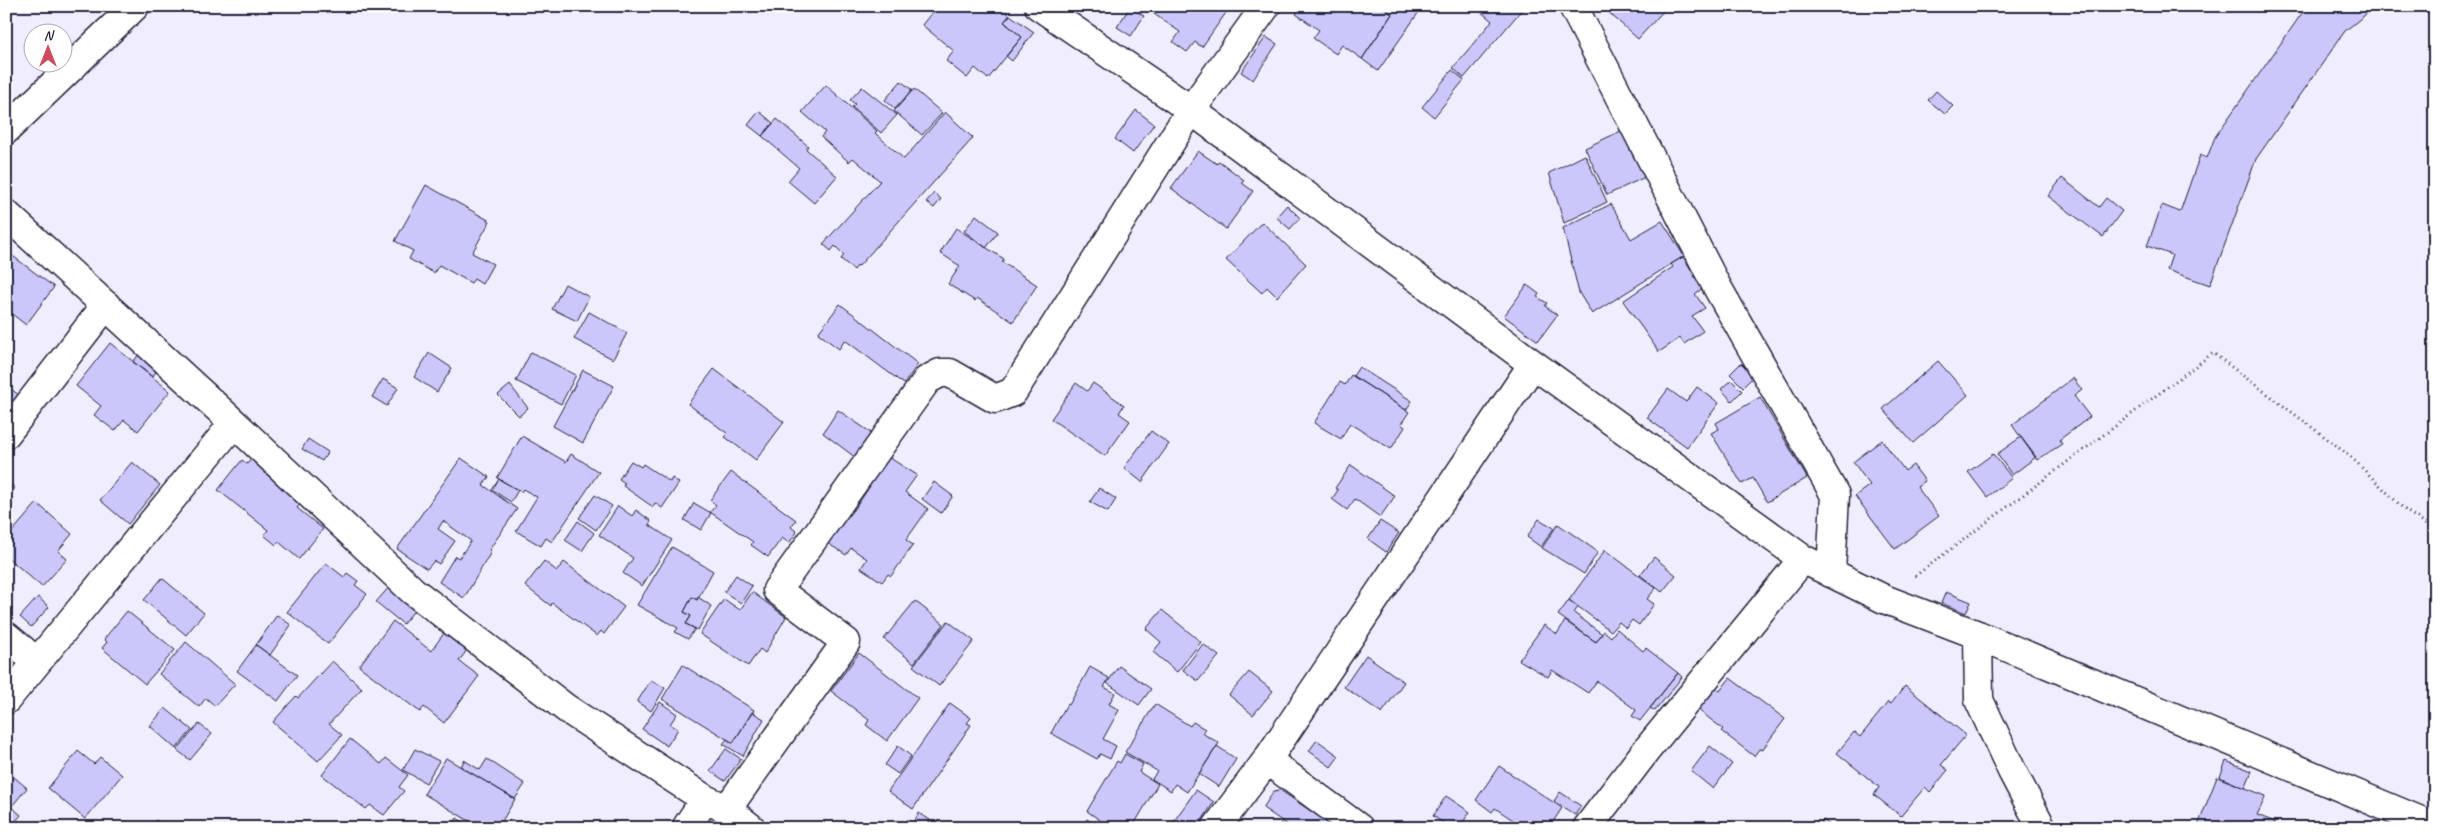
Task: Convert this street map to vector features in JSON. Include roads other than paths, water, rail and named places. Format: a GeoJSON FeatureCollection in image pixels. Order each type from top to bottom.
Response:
{"type":"FeatureCollection","features":[{"type":"Feature","properties":{"kind":"street"},"geometry":{"type":"LineString","coordinates":[[6,130],[135,6]]}},
{"type":"Feature","properties":{"kind":"street"},"geometry":{"type":"LineString","coordinates":[[1039,6],[1191,110],[1533,364],[1803,559],[1884,598],[1978,635],[2435,827]]}},
{"type":"Feature","properties":{"kind":"street"},"geometry":{"type":"LineString","coordinates":[[686,828],[716,804],[846,642],[777,590],[927,380],[940,372],[950,373],[995,399],[1013,392],[1191,110],[1266,6]]}},
{"type":"Feature","properties":{"kind":"street"},"geometry":{"type":"LineString","coordinates":[[1573,6],[1716,285],[1835,495],[1831,573]]}},
{"type":"Feature","properties":{"kind":"street"},"geometry":{"type":"LineString","coordinates":[[6,214],[234,423],[413,591],[567,709],[751,828]]}},
{"type":"Feature","properties":{"kind":"street"},"geometry":{"type":"LineString","coordinates":[[6,434],[106,305]]}},
{"type":"Feature","properties":{"kind":"street"},"geometry":{"type":"LineString","coordinates":[[1216,828],[1267,760],[1533,364]]}},
{"type":"Feature","properties":{"kind":"street"},"geometry":{"type":"LineString","coordinates":[[6,700],[234,423]]}},
{"type":"Feature","properties":{"kind":"street"},"geometry":{"type":"LineString","coordinates":[[1587,828],[1645,752],[1803,559]]}},
{"type":"Feature","properties":{"kind":"street"},"geometry":{"type":"LineString","coordinates":[[1978,635],[1979,700],[2012,771],[2042,828]]}},
{"type":"Feature","properties":{"kind":"street"},"geometry":{"type":"LineString","coordinates":[[6,636],[37,662]]}},
{"type":"Feature","properties":{"kind":"street"},"geometry":{"type":"LineString","coordinates":[[1267,760],[1359,828]]}}]}
